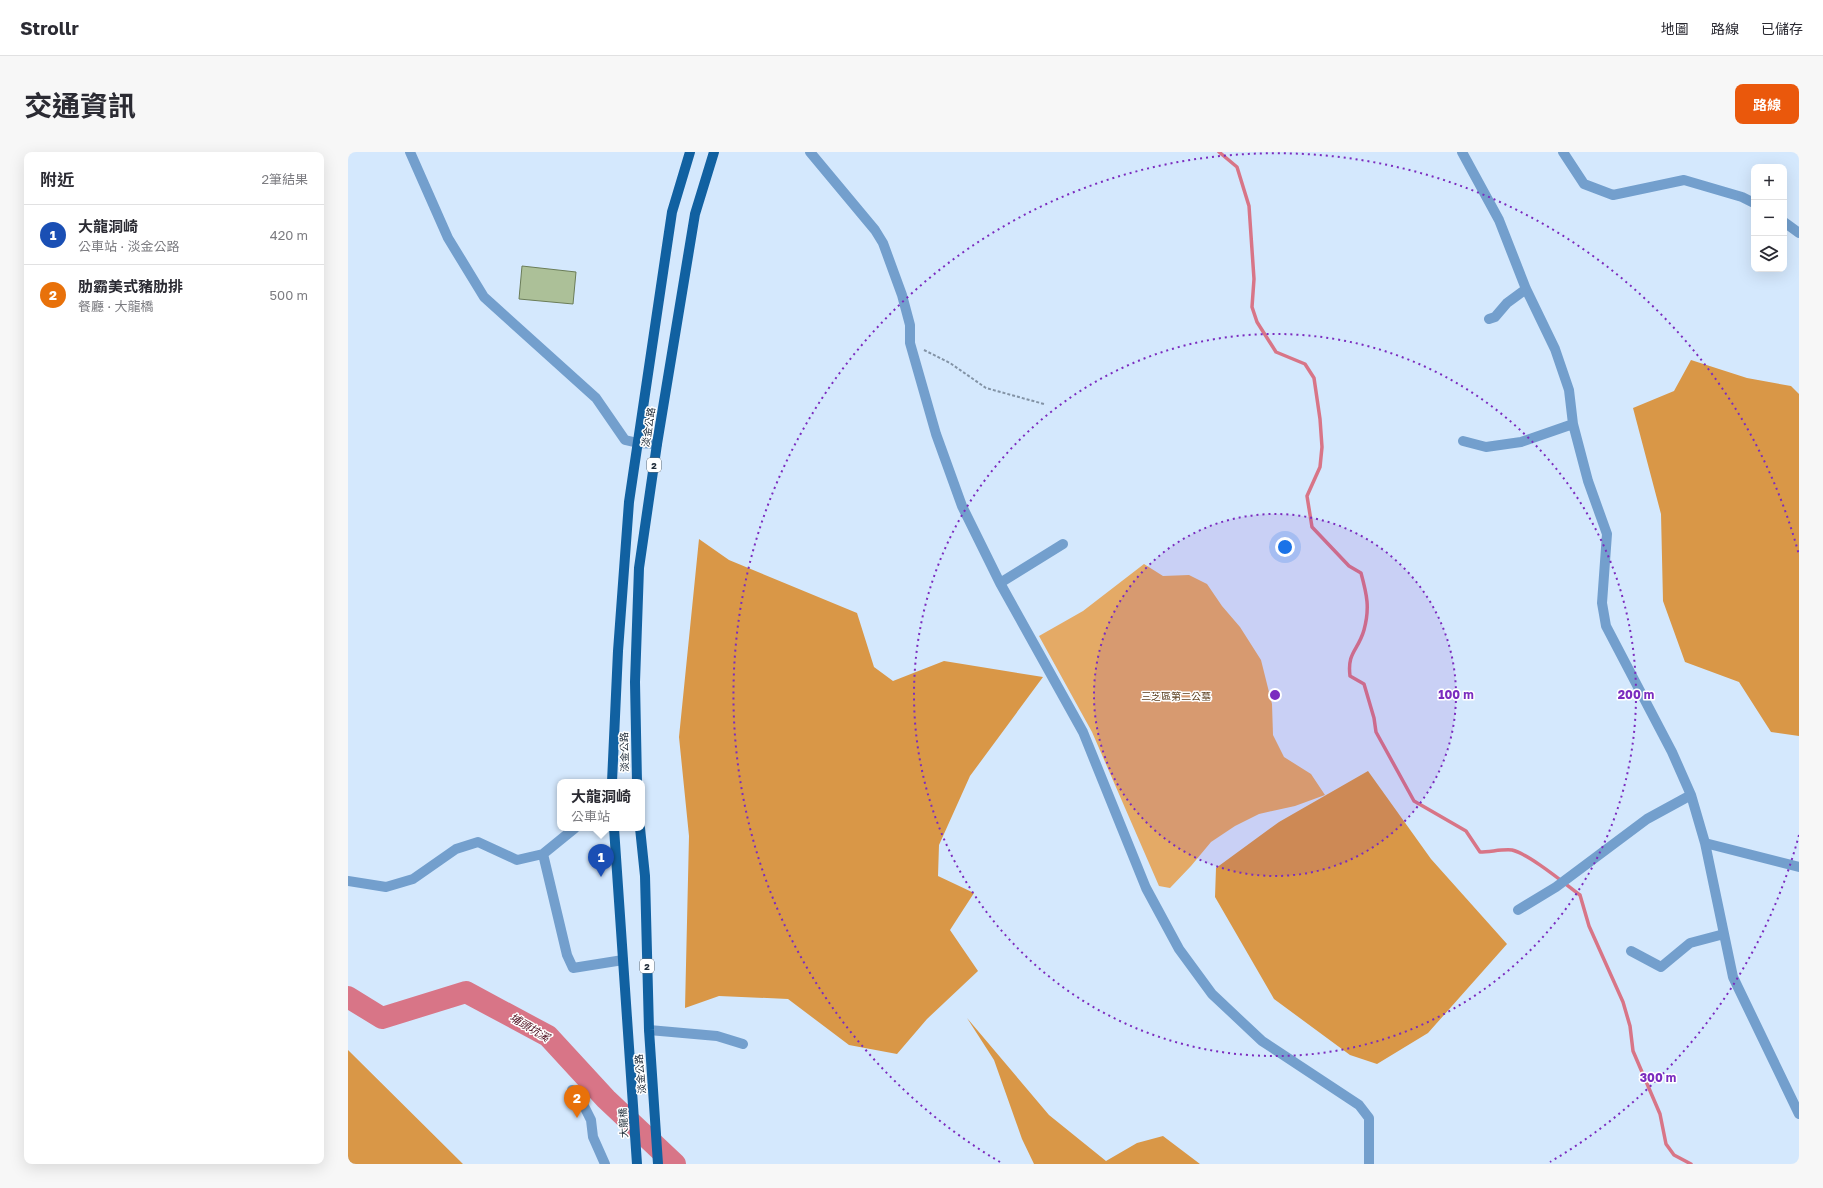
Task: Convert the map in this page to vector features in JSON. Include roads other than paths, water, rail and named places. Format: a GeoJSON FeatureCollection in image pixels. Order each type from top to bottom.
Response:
{"type":"FeatureCollection","features":[{"type":"Feature","properties":{"kind":"main road","name":"淡金公路"},"geometry":{"type":"LineString","coordinates":[[612,779],[618,651],[629,502],[672,212],[690,152]]}},
{"type":"Feature","properties":{"kind":"main road","name":"淡金公路"},"geometry":{"type":"LineString","coordinates":[[637,779],[635,682],[639,568],[657,444],[696,214],[714,152]]}},
{"type":"Feature","properties":{"kind":"main road","name":"淡金公路"},"geometry":{"type":"LineString","coordinates":[[614,831],[632,1081]]}},
{"type":"Feature","properties":{"kind":"main road","name":"淡金公路"},"geometry":{"type":"LineString","coordinates":[[640,831],[645,876],[649,1030],[658,1164]]}},
{"type":"Feature","properties":{"kind":"main road","name":"大龍橋"},"geometry":{"type":"LineString","coordinates":[[632,1081],[637,1164]]}},
{"type":"Feature","properties":{"kind":"street"},"geometry":{"type":"LineString","coordinates":[[410,152],[448,238],[484,297],[596,398],[625,440],[638,443],[657,444]]}},
{"type":"Feature","properties":{"kind":"street"},"geometry":{"type":"LineString","coordinates":[[810,152],[875,230],[883,243],[902,295],[910,325],[910,343],[936,434],[962,506],[1000,583],[1083,732],[1146,888],[1179,949],[1212,994],[1262,1042],[1359,1105],[1369,1118],[1369,1164]]}},
{"type":"Feature","properties":{"kind":"street"},"geometry":{"type":"LineString","coordinates":[[1462,152],[1499,220],[1526,289],[1555,349],[1569,390],[1573,424],[1588,481],[1607,534],[1602,602],[1606,626],[1672,752],[1691,795],[1705,843],[1733,977],[1799,1114]]}},
{"type":"Feature","properties":{"kind":"street"},"geometry":{"type":"LineString","coordinates":[[1563,152],[1584,184],[1613,195],[1684,180],[1742,197],[1751,202]]}},
{"type":"Feature","properties":{"kind":"street"},"geometry":{"type":"LineString","coordinates":[[1787,224],[1799,233]]}},
{"type":"Feature","properties":{"kind":"street"},"geometry":{"type":"LineString","coordinates":[[1489,319],[1495,317],[1507,303],[1526,289]]}},
{"type":"Feature","properties":{"kind":"street"},"geometry":{"type":"LineString","coordinates":[[1463,441],[1486,446],[1521,442],[1573,424]]}},
{"type":"Feature","properties":{"kind":"street"},"geometry":{"type":"LineString","coordinates":[[1000,583],[1063,544]]}},
{"type":"Feature","properties":{"kind":"street"},"geometry":{"type":"LineString","coordinates":[[1518,910],[1556,887],[1647,819],[1691,795]]}},
{"type":"Feature","properties":{"kind":"street"},"geometry":{"type":"LineString","coordinates":[[348,881],[386,887],[413,879],[456,849],[478,842],[517,860],[543,854],[571,831]]}},
{"type":"Feature","properties":{"kind":"street"},"geometry":{"type":"LineString","coordinates":[[1705,843],[1799,867]]}},
{"type":"Feature","properties":{"kind":"street"},"geometry":{"type":"LineString","coordinates":[[543,854],[567,955],[573,968],[623,960]]}},
{"type":"Feature","properties":{"kind":"street"},"geometry":{"type":"LineString","coordinates":[[1631,951],[1661,967],[1690,943],[1724,934]]}},
{"type":"Feature","properties":{"kind":"street"},"geometry":{"type":"LineString","coordinates":[[649,1030],[717,1036],[743,1044]]}},
{"type":"Feature","properties":{"kind":"street"},"geometry":{"type":"LineString","coordinates":[[572,1090],[584,1104],[591,1120],[593,1137],[605,1164]]}},
{"type":"Feature","properties":{"kind":"waterway"},"geometry":{"type":"LineString","coordinates":[[1219,152],[1237,167],[1249,206],[1254,279],[1252,307],[1257,322],[1276,352],[1305,364],[1314,378],[1320,419],[1322,447],[1320,467],[1307,496],[1312,527],[1349,566],[1361,573],[1366,595],[1367,615],[1362,637],[1352,656],[1349,668],[1350,676],[1364,684],[1374,718],[1376,732],[1414,801],[1466,831],[1480,852],[1512,850],[1519,853],[1528,857],[1580,895],[1589,926],[1623,1002],[1630,1026],[1633,1051],[1660,1114],[1666,1144],[1674,1155],[1691,1164]]}},
{"type":"Feature","properties":{"kind":"waterway","name":"埔頭坑溪"},"geometry":{"type":"LineString","coordinates":[[348,997],[382,1018],[466,992],[548,1036],[606,1099],[675,1164]]}},
{"type":"Feature","properties":{"kind":"place","name":"大龍洞崎"},"geometry":{"type":"Point","coordinates":[601,877]}},
{"type":"Feature","properties":{"kind":"place","name":"肋霸美式豬肋排"},"geometry":{"type":"Point","coordinates":[577,1118]}},
{"type":"Feature","properties":{"kind":"park label","name":"三芝區第二公墓"},"geometry":{"type":"Point","coordinates":[1176,696]}}]}
